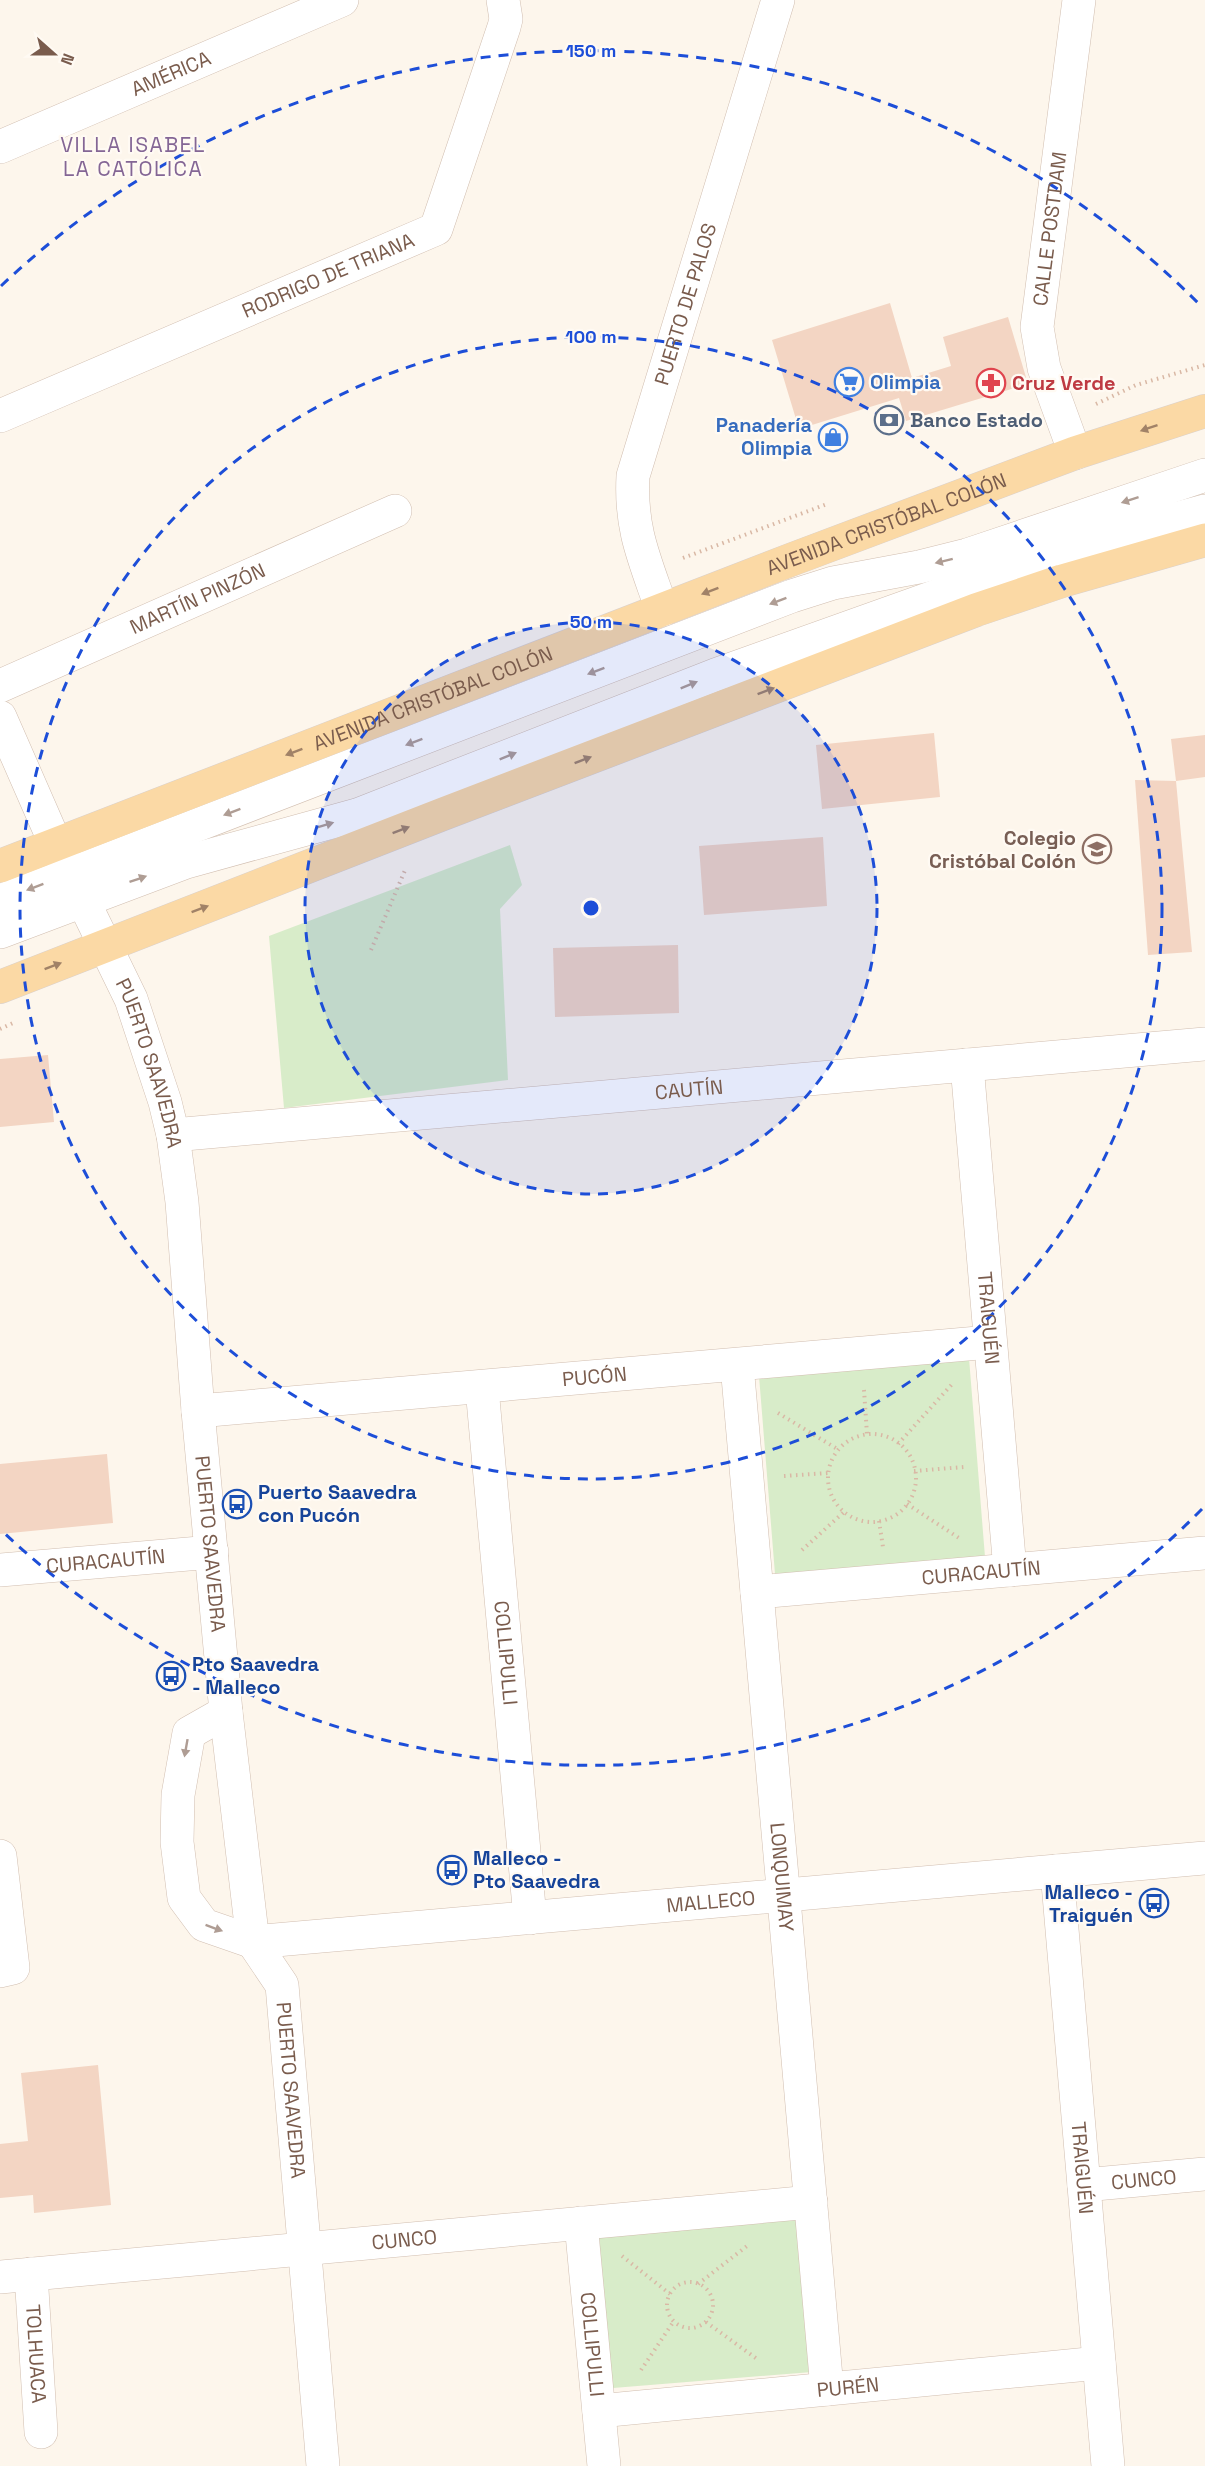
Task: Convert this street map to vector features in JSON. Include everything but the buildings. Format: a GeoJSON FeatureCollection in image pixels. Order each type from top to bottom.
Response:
{"type":"FeatureCollection","features":[{"type":"Feature","properties":{"kind":"main road","name":"AVENIDA CRISTÓBAL COLÓN"},"geometry":{"type":"LineString","coordinates":[[0,866],[1076,453],[1205,411]]}},
{"type":"Feature","properties":{"kind":"main road"},"geometry":{"type":"LineString","coordinates":[[0,987],[976,610],[1073,578],[1205,540]]}},
{"type":"Feature","properties":{"kind":"street","name":"RODRIGO DE TRIANA"},"geometry":{"type":"LineString","coordinates":[[0,416],[436,229],[504,27],[506,19],[502,0]]}},
{"type":"Feature","properties":{"kind":"street","name":"PUERTO DE PALOS"},"geometry":{"type":"LineString","coordinates":[[662,610],[634,526],[631,503],[633,476],[778,0]]}},
{"type":"Feature","properties":{"kind":"street","name":"CALLE POSTDAM"},"geometry":{"type":"LineString","coordinates":[[1076,453],[1044,368],[1037,327],[1079,0]]}},
{"type":"Feature","properties":{"kind":"street","name":"AMÉRICA"},"geometry":{"type":"LineString","coordinates":[[0,147],[328,3]]}},
{"type":"Feature","properties":{"kind":"street"},"geometry":{"type":"LineString","coordinates":[[0,932],[77,886],[792,596],[833,583],[919,567],[967,555],[1205,475]]}},
{"type":"Feature","properties":{"kind":"street","name":"MARTÍN PINZÓN"},"geometry":{"type":"LineString","coordinates":[[0,686],[396,511]]}},
{"type":"Feature","properties":{"kind":"street"},"geometry":{"type":"LineString","coordinates":[[0,901],[186,862],[357,815],[726,671],[1001,573],[1149,526],[1205,511]]}},
{"type":"Feature","properties":{"kind":"street","name":"PUERTO SAAVEDRA"},"geometry":{"type":"LineString","coordinates":[[0,717],[56,845],[106,945],[143,1032],[173,1135],[182,1202],[198,1411],[226,1712],[253,1942],[282,1985],[323,2466]]}},
{"type":"Feature","properties":{"kind":"street","name":"CAUTÍN"},"geometry":{"type":"LineString","coordinates":[[173,1135],[1205,1044]]}},
{"type":"Feature","properties":{"kind":"street","name":"TRAIGUÉN"},"geometry":{"type":"LineString","coordinates":[[967,1065],[1010,1570]]}},
{"type":"Feature","properties":{"kind":"street","name":"PUCÓN"},"geometry":{"type":"LineString","coordinates":[[198,1411],[482,1388],[738,1377],[862,1354],[990,1342]]}},
{"type":"Feature","properties":{"kind":"street","name":"LONQUIMAY"},"geometry":{"type":"LineString","coordinates":[[738,1377],[827,2389]]}},
{"type":"Feature","properties":{"kind":"street","name":"COLLIPULLI"},"geometry":{"type":"LineString","coordinates":[[482,1388],[530,1918]]}},
{"type":"Feature","properties":{"kind":"street","name":"CURACAUTÍN"},"geometry":{"type":"LineString","coordinates":[[0,1570],[212,1552]]}},
{"type":"Feature","properties":{"kind":"street","name":"CURACAUTÍN"},"geometry":{"type":"LineString","coordinates":[[757,1592],[1205,1553]]}},
{"type":"Feature","properties":{"kind":"street"},"geometry":{"type":"LineString","coordinates":[[226,1712],[189,1733],[178,1795],[177,1842],[184,1898],[190,1907],[204,1925],[253,1942]]}},
{"type":"Feature","properties":{"kind":"street"},"geometry":{"type":"LineString","coordinates":[[0,1856],[13,1968],[0,1971]]}},
{"type":"Feature","properties":{"kind":"street","name":"MALLECO"},"geometry":{"type":"LineString","coordinates":[[253,1942],[1205,1858]]}},
{"type":"Feature","properties":{"kind":"street","name":"TRAIGUÉN"},"geometry":{"type":"LineString","coordinates":[[1057,1871],[1108,2466]]}},
{"type":"Feature","properties":{"kind":"street","name":"CUNCO"},"geometry":{"type":"LineString","coordinates":[[1084,2185],[1205,2174]]}},
{"type":"Feature","properties":{"kind":"street","name":"CUNCO"},"geometry":{"type":"LineString","coordinates":[[15,2276],[811,2202]]}},
{"type":"Feature","properties":{"kind":"street","name":"COLLIPULLI"},"geometry":{"type":"LineString","coordinates":[[581,2223],[607,2411],[604,2466]]}},
{"type":"Feature","properties":{"kind":"street","name":"TOLHUACA"},"geometry":{"type":"LineString","coordinates":[[15,2276],[42,2432]]}},
{"type":"Feature","properties":{"kind":"street","name":"PURÉN"},"geometry":{"type":"LineString","coordinates":[[607,2411],[1099,2363]]}},
{"type":"Feature","properties":{"kind":"path"},"geometry":{"type":"LineString","coordinates":[[371,950],[406,868]]}},
{"type":"Feature","properties":{"kind":"path"},"geometry":{"type":"LineString","coordinates":[[898,1444],[990,1342]]}},
{"type":"Feature","properties":{"kind":"path"},"geometry":{"type":"LineString","coordinates":[[862,1354],[867,1434]]}},
{"type":"Feature","properties":{"kind":"path"},"geometry":{"type":"LineString","coordinates":[[738,1377],[839,1450]]}},
{"type":"Feature","properties":{"kind":"path"},"geometry":{"type":"LineString","coordinates":[[867,1434],[881,1435],[906,1450],[913,1463],[916,1478],[914,1492],[907,1504],[897,1515],[884,1521],[856,1520],[834,1501],[828,1488],[828,1473],[832,1459],[853,1439],[867,1434]]}},
{"type":"Feature","properties":{"kind":"path"},"geometry":{"type":"LineString","coordinates":[[914,1471],[1001,1463]]}},
{"type":"Feature","properties":{"kind":"path"},"geometry":{"type":"LineString","coordinates":[[747,1478],[828,1473]]}},
{"type":"Feature","properties":{"kind":"path"},"geometry":{"type":"LineString","coordinates":[[581,2223],[670,2294]]}},
{"type":"Feature","properties":{"kind":"path"},"geometry":{"type":"LineString","coordinates":[[690,2282],[705,2287],[713,2301],[711,2316],[700,2326],[686,2328],[674,2321],[668,2308],[670,2294],[682,2283],[690,2282]]}},
{"type":"Feature","properties":{"kind":"path"},"geometry":{"type":"LineString","coordinates":[[607,2411],[674,2321]]}},
{"type":"Feature","properties":{"kind":"green space"},"geometry":{"type":"Polygon","coordinates":[[[510,845],[522,885],[500,909],[508,1080],[284,1108],[269,936],[510,845]]]}},
{"type":"Feature","properties":{"kind":"green space"},"geometry":{"type":"Polygon","coordinates":[[[969,1358],[985,1557],[775,1574],[759,1376],[969,1358]]]}},
{"type":"Feature","properties":{"kind":"green space"},"geometry":{"type":"Polygon","coordinates":[[[797,2208],[812,2372],[613,2388],[598,2228],[797,2208]]]}},
{"type":"Feature","properties":{"kind":"place","name":"Olimpia"},"geometry":{"type":"Point","coordinates":[849,382]}},
{"type":"Feature","properties":{"kind":"place","name":"Cruz Verde"},"geometry":{"type":"Point","coordinates":[991,383]}},
{"type":"Feature","properties":{"kind":"place","name":"Banco Estado"},"geometry":{"type":"Point","coordinates":[889,420]}},
{"type":"Feature","properties":{"kind":"place","name":"Panadería Olimpia"},"geometry":{"type":"Point","coordinates":[833,437]}},
{"type":"Feature","properties":{"kind":"place","name":"Colegio Cristóbal Colón"},"geometry":{"type":"Point","coordinates":[1097,849]}},
{"type":"Feature","properties":{"kind":"place","name":"Puerto Saavedra con Pucón"},"geometry":{"type":"Point","coordinates":[237,1504]}},
{"type":"Feature","properties":{"kind":"place","name":"Pto Saavedra - Malleco"},"geometry":{"type":"Point","coordinates":[171,1676]}},
{"type":"Feature","properties":{"kind":"place","name":"Malleco - Pto Saavedra"},"geometry":{"type":"Point","coordinates":[452,1870]}},
{"type":"Feature","properties":{"kind":"place","name":"Malleco - Traiguén"},"geometry":{"type":"Point","coordinates":[1154,1903]}},
{"type":"Feature","properties":{"kind":"district","name":"VILLA ISABEL LA CATÓLICA"},"geometry":{"type":"Point","coordinates":[133,157]}}]}
